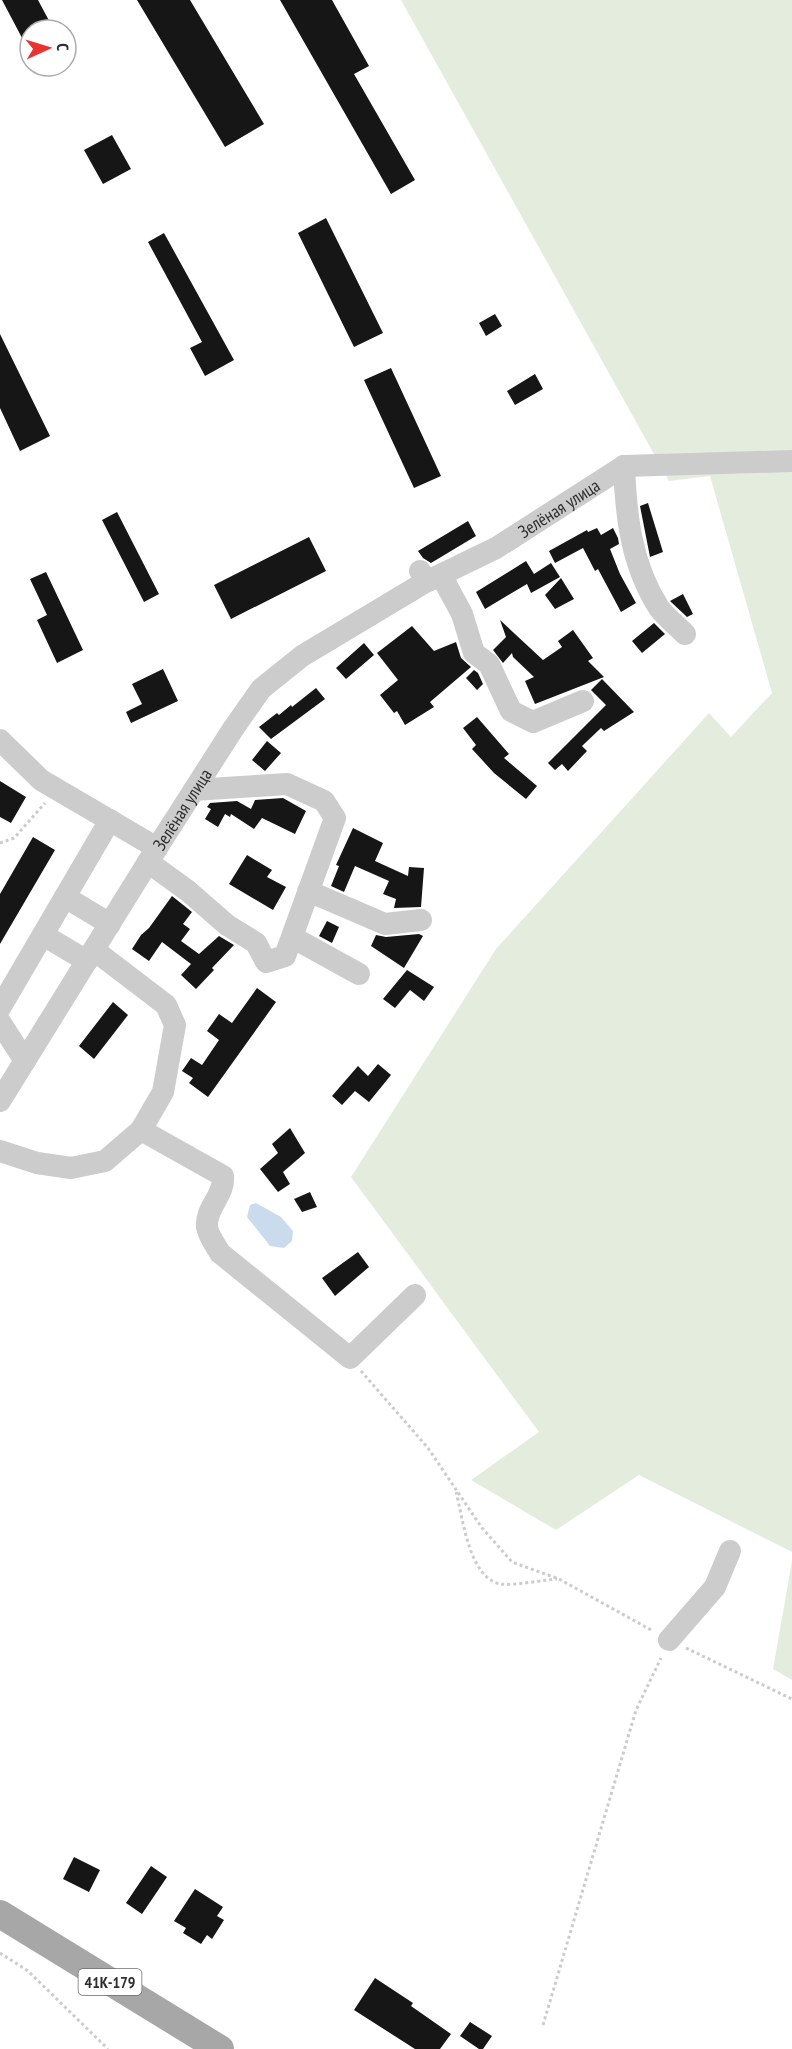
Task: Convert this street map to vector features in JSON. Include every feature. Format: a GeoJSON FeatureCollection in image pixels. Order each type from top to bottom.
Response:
{"type":"FeatureCollection","features":[{"type":"Feature","properties":{"kind":"main road","name":"41К-179"},"geometry":{"type":"LineString","coordinates":[[0,1914],[220,2049]]}},
{"type":"Feature","properties":{"kind":"street"},"geometry":{"type":"LineString","coordinates":[[685,634],[661,609],[639,570],[626,510],[624,466],[792,461]]}},
{"type":"Feature","properties":{"kind":"street","name":"Зелёная улица"},"geometry":{"type":"LineString","coordinates":[[0,1101],[194,790],[261,689],[302,656],[429,576],[496,548],[624,466]]}},
{"type":"Feature","properties":{"kind":"street"},"geometry":{"type":"LineString","coordinates":[[429,576],[462,614],[474,653],[489,664],[511,711],[533,722],[583,701]]}},
{"type":"Feature","properties":{"kind":"street"},"geometry":{"type":"LineString","coordinates":[[0,740],[41,780],[110,820],[153,855],[227,926],[256,943],[266,962],[285,956],[335,818],[324,801],[287,784],[194,790]]}},
{"type":"Feature","properties":{"kind":"street"},"geometry":{"type":"LineString","coordinates":[[0,1008],[110,820]]}},
{"type":"Feature","properties":{"kind":"street"},"geometry":{"type":"LineString","coordinates":[[308,891],[385,924],[422,920]]}},
{"type":"Feature","properties":{"kind":"street"},"geometry":{"type":"LineString","coordinates":[[65,897],[110,924]]}},
{"type":"Feature","properties":{"kind":"street"},"geometry":{"type":"LineString","coordinates":[[0,1152],[37,1163],[71,1168],[105,1161],[141,1130],[163,1092],[175,1024],[166,1005],[90,956],[43,935]]}},
{"type":"Feature","properties":{"kind":"street"},"geometry":{"type":"LineString","coordinates":[[292,937],[359,974]]}},
{"type":"Feature","properties":{"kind":"street"},"geometry":{"type":"LineString","coordinates":[[0,1022],[25,1061]]}},
{"type":"Feature","properties":{"kind":"street"},"geometry":{"type":"LineString","coordinates":[[141,1130],[223,1176],[224,1185],[208,1215],[207,1229],[220,1253],[350,1358],[415,1295]]}},
{"type":"Feature","properties":{"kind":"street"},"geometry":{"type":"LineString","coordinates":[[669,1640],[715,1587],[730,1551]]}},
{"type":"Feature","properties":{"kind":"path"},"geometry":{"type":"LineString","coordinates":[[0,843],[14,838],[58,790]]}},
{"type":"Feature","properties":{"kind":"path"},"geometry":{"type":"LineString","coordinates":[[350,1358],[428,1448],[482,1528],[512,1562],[559,1579],[669,1640],[792,1699]]}},
{"type":"Feature","properties":{"kind":"path"},"geometry":{"type":"LineString","coordinates":[[455,1488],[474,1563],[484,1576],[500,1584],[559,1579]]}},
{"type":"Feature","properties":{"kind":"path"},"geometry":{"type":"LineString","coordinates":[[543,2025],[636,1710],[669,1640]]}},
{"type":"Feature","properties":{"kind":"path"},"geometry":{"type":"LineString","coordinates":[[0,1953],[28,1971],[108,2049]]}},
{"type":"Feature","properties":{"kind":"green space"},"geometry":{"type":"Polygon","coordinates":[[[401,0],[792,0],[792,1552],[639,1475],[556,1530],[471,1480],[539,1432],[351,1177],[496,949],[709,713],[731,737],[772,693],[710,476],[669,481],[401,0]]]}},
{"type":"Feature","properties":{"kind":"green space"},"geometry":{"type":"Polygon","coordinates":[[[792,1561],[792,1680],[773,1669],[792,1561]]]}},
{"type":"Feature","properties":{"kind":"water"},"geometry":{"type":"Polygon","coordinates":[[[256,1203],[281,1217],[293,1231],[292,1241],[284,1248],[270,1246],[247,1217],[250,1205],[256,1203]]]}},
{"type":"Feature","properties":{"kind":"building"},"geometry":{"type":"Polygon","coordinates":[[[2,0],[38,0],[48,18],[18,18],[18,30],[2,0]]]}},
{"type":"Feature","properties":{"kind":"building"},"geometry":{"type":"Polygon","coordinates":[[[137,0],[190,0],[264,124],[225,147],[137,0]]]}},
{"type":"Feature","properties":{"kind":"building"},"geometry":{"type":"Polygon","coordinates":[[[280,0],[332,0],[369,66],[354,74],[415,180],[391,194],[280,0]]]}},
{"type":"Feature","properties":{"kind":"building"},"geometry":{"type":"Polygon","coordinates":[[[112,135],[131,169],[103,184],[84,150],[112,135]]]}},
{"type":"Feature","properties":{"kind":"building"},"geometry":{"type":"Polygon","coordinates":[[[326,218],[383,333],[354,347],[298,233],[326,218]]]}},
{"type":"Feature","properties":{"kind":"building"},"geometry":{"type":"Polygon","coordinates":[[[164,233],[234,360],[205,376],[190,348],[202,342],[148,242],[164,233]]]}},
{"type":"Feature","properties":{"kind":"building"},"geometry":{"type":"Polygon","coordinates":[[[495,314],[502,326],[486,336],[479,323],[495,314]]]}},
{"type":"Feature","properties":{"kind":"building"},"geometry":{"type":"Polygon","coordinates":[[[0,334],[50,436],[20,451],[0,408],[0,334]]]}},
{"type":"Feature","properties":{"kind":"building"},"geometry":{"type":"Polygon","coordinates":[[[391,368],[441,476],[414,488],[364,380],[391,368]]]}},
{"type":"Feature","properties":{"kind":"building"},"geometry":{"type":"Polygon","coordinates":[[[535,374],[543,389],[515,405],[507,391],[535,374]]]}},
{"type":"Feature","properties":{"kind":"building"},"geometry":{"type":"Polygon","coordinates":[[[648,503],[663,552],[650,557],[640,506],[648,503]]]}},
{"type":"Feature","properties":{"kind":"building"},"geometry":{"type":"Polygon","coordinates":[[[117,512],[159,594],[144,602],[102,520],[117,512]]]}},
{"type":"Feature","properties":{"kind":"building"},"geometry":{"type":"Polygon","coordinates":[[[468,521],[476,536],[431,563],[418,551],[468,521]]]}},
{"type":"Feature","properties":{"kind":"building"},"geometry":{"type":"Polygon","coordinates":[[[597,528],[601,535],[613,528],[618,538],[619,544],[610,549],[620,574],[636,603],[621,612],[598,569],[595,571],[583,548],[555,563],[549,551],[587,530],[588,532],[597,528]]]}},
{"type":"Feature","properties":{"kind":"building"},"geometry":{"type":"Polygon","coordinates":[[[309,537],[326,571],[231,619],[214,585],[309,537]]]}},
{"type":"Feature","properties":{"kind":"building"},"geometry":{"type":"Polygon","coordinates":[[[526,561],[534,574],[551,563],[560,577],[531,593],[527,584],[485,609],[476,592],[526,561]]]}},
{"type":"Feature","properties":{"kind":"building"},"geometry":{"type":"Polygon","coordinates":[[[46,572],[83,650],[57,663],[37,620],[47,615],[30,579],[46,572]]]}},
{"type":"Feature","properties":{"kind":"building"},"geometry":{"type":"Polygon","coordinates":[[[561,578],[574,599],[555,609],[545,595],[561,578]]]}},
{"type":"Feature","properties":{"kind":"building"},"geometry":{"type":"Polygon","coordinates":[[[683,594],[693,614],[687,617],[670,601],[683,594]]]}},
{"type":"Feature","properties":{"kind":"building"},"geometry":{"type":"Polygon","coordinates":[[[500,620],[543,660],[562,647],[558,641],[573,630],[593,658],[588,661],[604,677],[535,704],[525,681],[534,677],[513,657],[512,653],[503,663],[493,650],[506,637],[500,620]]]}},
{"type":"Feature","properties":{"kind":"building"},"geometry":{"type":"Polygon","coordinates":[[[654,623],[665,634],[642,653],[632,641],[654,623]]]}},
{"type":"Feature","properties":{"kind":"building"},"geometry":{"type":"Polygon","coordinates":[[[412,626],[434,651],[456,642],[461,658],[471,667],[430,702],[434,707],[405,725],[397,711],[394,713],[380,695],[398,680],[377,653],[412,626]]]}},
{"type":"Feature","properties":{"kind":"building"},"geometry":{"type":"Polygon","coordinates":[[[364,643],[374,655],[346,679],[336,668],[364,643]]]}},
{"type":"Feature","properties":{"kind":"building"},"geometry":{"type":"Polygon","coordinates":[[[163,669],[178,701],[131,723],[126,712],[142,704],[132,684],[163,669]]]}},
{"type":"Feature","properties":{"kind":"building"},"geometry":{"type":"Polygon","coordinates":[[[474,670],[483,684],[477,690],[466,678],[474,670]]]}},
{"type":"Feature","properties":{"kind":"building"},"geometry":{"type":"Polygon","coordinates":[[[602,679],[634,712],[604,731],[601,728],[582,746],[587,751],[568,771],[562,764],[555,770],[548,763],[606,705],[591,690],[602,679]]]}},
{"type":"Feature","properties":{"kind":"building"},"geometry":{"type":"Polygon","coordinates":[[[316,688],[325,699],[271,739],[259,727],[277,713],[279,715],[291,705],[292,707],[316,688]]]}},
{"type":"Feature","properties":{"kind":"building"},"geometry":{"type":"Polygon","coordinates":[[[477,717],[509,754],[504,758],[537,786],[526,799],[494,773],[472,749],[476,745],[463,728],[477,717]]]}},
{"type":"Feature","properties":{"kind":"building"},"geometry":{"type":"Polygon","coordinates":[[[267,741],[281,753],[265,771],[252,760],[267,741]]]}},
{"type":"Feature","properties":{"kind":"building"},"geometry":{"type":"Polygon","coordinates":[[[0,781],[26,797],[11,823],[0,817],[0,781]]]}},
{"type":"Feature","properties":{"kind":"building"},"geometry":{"type":"Polygon","coordinates":[[[283,798],[306,811],[295,834],[262,818],[254,829],[231,814],[230,817],[225,814],[218,827],[205,819],[211,809],[207,807],[210,803],[237,801],[251,809],[255,800],[283,798]]]}},
{"type":"Feature","properties":{"kind":"building"},"geometry":{"type":"Polygon","coordinates":[[[353,828],[383,843],[375,861],[408,876],[409,867],[424,868],[421,907],[394,908],[396,899],[383,894],[389,881],[355,866],[344,892],[331,886],[339,866],[336,865],[353,828]]]}},
{"type":"Feature","properties":{"kind":"building"},"geometry":{"type":"Polygon","coordinates":[[[33,837],[55,850],[0,944],[0,894],[33,837]]]}},
{"type":"Feature","properties":{"kind":"building"},"geometry":{"type":"Polygon","coordinates":[[[247,855],[272,870],[267,877],[286,887],[273,910],[229,884],[247,855]]]}},
{"type":"Feature","properties":{"kind":"building"},"geometry":{"type":"Polygon","coordinates":[[[172,896],[192,912],[183,924],[190,929],[181,941],[199,954],[219,936],[234,945],[196,989],[181,975],[191,964],[162,942],[149,961],[132,949],[172,896]]]}},
{"type":"Feature","properties":{"kind":"building"},"geometry":{"type":"Polygon","coordinates":[[[327,921],[339,927],[332,943],[319,936],[327,921]]]}},
{"type":"Feature","properties":{"kind":"building"},"geometry":{"type":"Polygon","coordinates":[[[419,934],[423,936],[404,968],[371,946],[376,935],[386,937],[419,934]]]}},
{"type":"Feature","properties":{"kind":"building"},"geometry":{"type":"Polygon","coordinates":[[[407,970],[434,987],[424,1001],[410,990],[395,1008],[383,999],[407,970]]]}},
{"type":"Feature","properties":{"kind":"building"},"geometry":{"type":"Polygon","coordinates":[[[257,988],[276,1002],[208,1097],[189,1083],[193,1078],[182,1071],[191,1058],[202,1065],[219,1040],[207,1031],[219,1014],[232,1023],[257,988]]]}},
{"type":"Feature","properties":{"kind":"building"},"geometry":{"type":"Polygon","coordinates":[[[113,1002],[128,1015],[94,1059],[79,1046],[113,1002]]]}},
{"type":"Feature","properties":{"kind":"building"},"geometry":{"type":"Polygon","coordinates":[[[378,1064],[391,1075],[369,1102],[355,1091],[342,1105],[332,1096],[358,1066],[368,1076],[378,1064]]]}},
{"type":"Feature","properties":{"kind":"building"},"geometry":{"type":"Polygon","coordinates":[[[290,1128],[305,1153],[283,1172],[290,1184],[278,1192],[260,1169],[278,1153],[272,1144],[290,1128]]]}},
{"type":"Feature","properties":{"kind":"building"},"geometry":{"type":"Polygon","coordinates":[[[310,1192],[317,1207],[302,1212],[294,1199],[310,1192]]]}},
{"type":"Feature","properties":{"kind":"building"},"geometry":{"type":"Polygon","coordinates":[[[358,1252],[369,1267],[335,1296],[322,1278],[358,1252]]]}},
{"type":"Feature","properties":{"kind":"building"},"geometry":{"type":"Polygon","coordinates":[[[74,1857],[100,1870],[89,1892],[63,1879],[74,1857]]]}},
{"type":"Feature","properties":{"kind":"building"},"geometry":{"type":"Polygon","coordinates":[[[151,1866],[167,1877],[142,1914],[126,1903],[151,1866]]]}},
{"type":"Feature","properties":{"kind":"building"},"geometry":{"type":"Polygon","coordinates":[[[195,1889],[223,1907],[217,1916],[224,1920],[212,1939],[207,1935],[201,1944],[183,1933],[186,1928],[174,1921],[195,1889]]]}},
{"type":"Feature","properties":{"kind":"building"},"geometry":{"type":"Polygon","coordinates":[[[375,1978],[413,2003],[411,2006],[451,2034],[440,2049],[415,2049],[354,2010],[375,1978]]]}},
{"type":"Feature","properties":{"kind":"building"},"geometry":{"type":"Polygon","coordinates":[[[470,2022],[492,2036],[483,2049],[479,2049],[460,2036],[470,2022]]]}}]}
